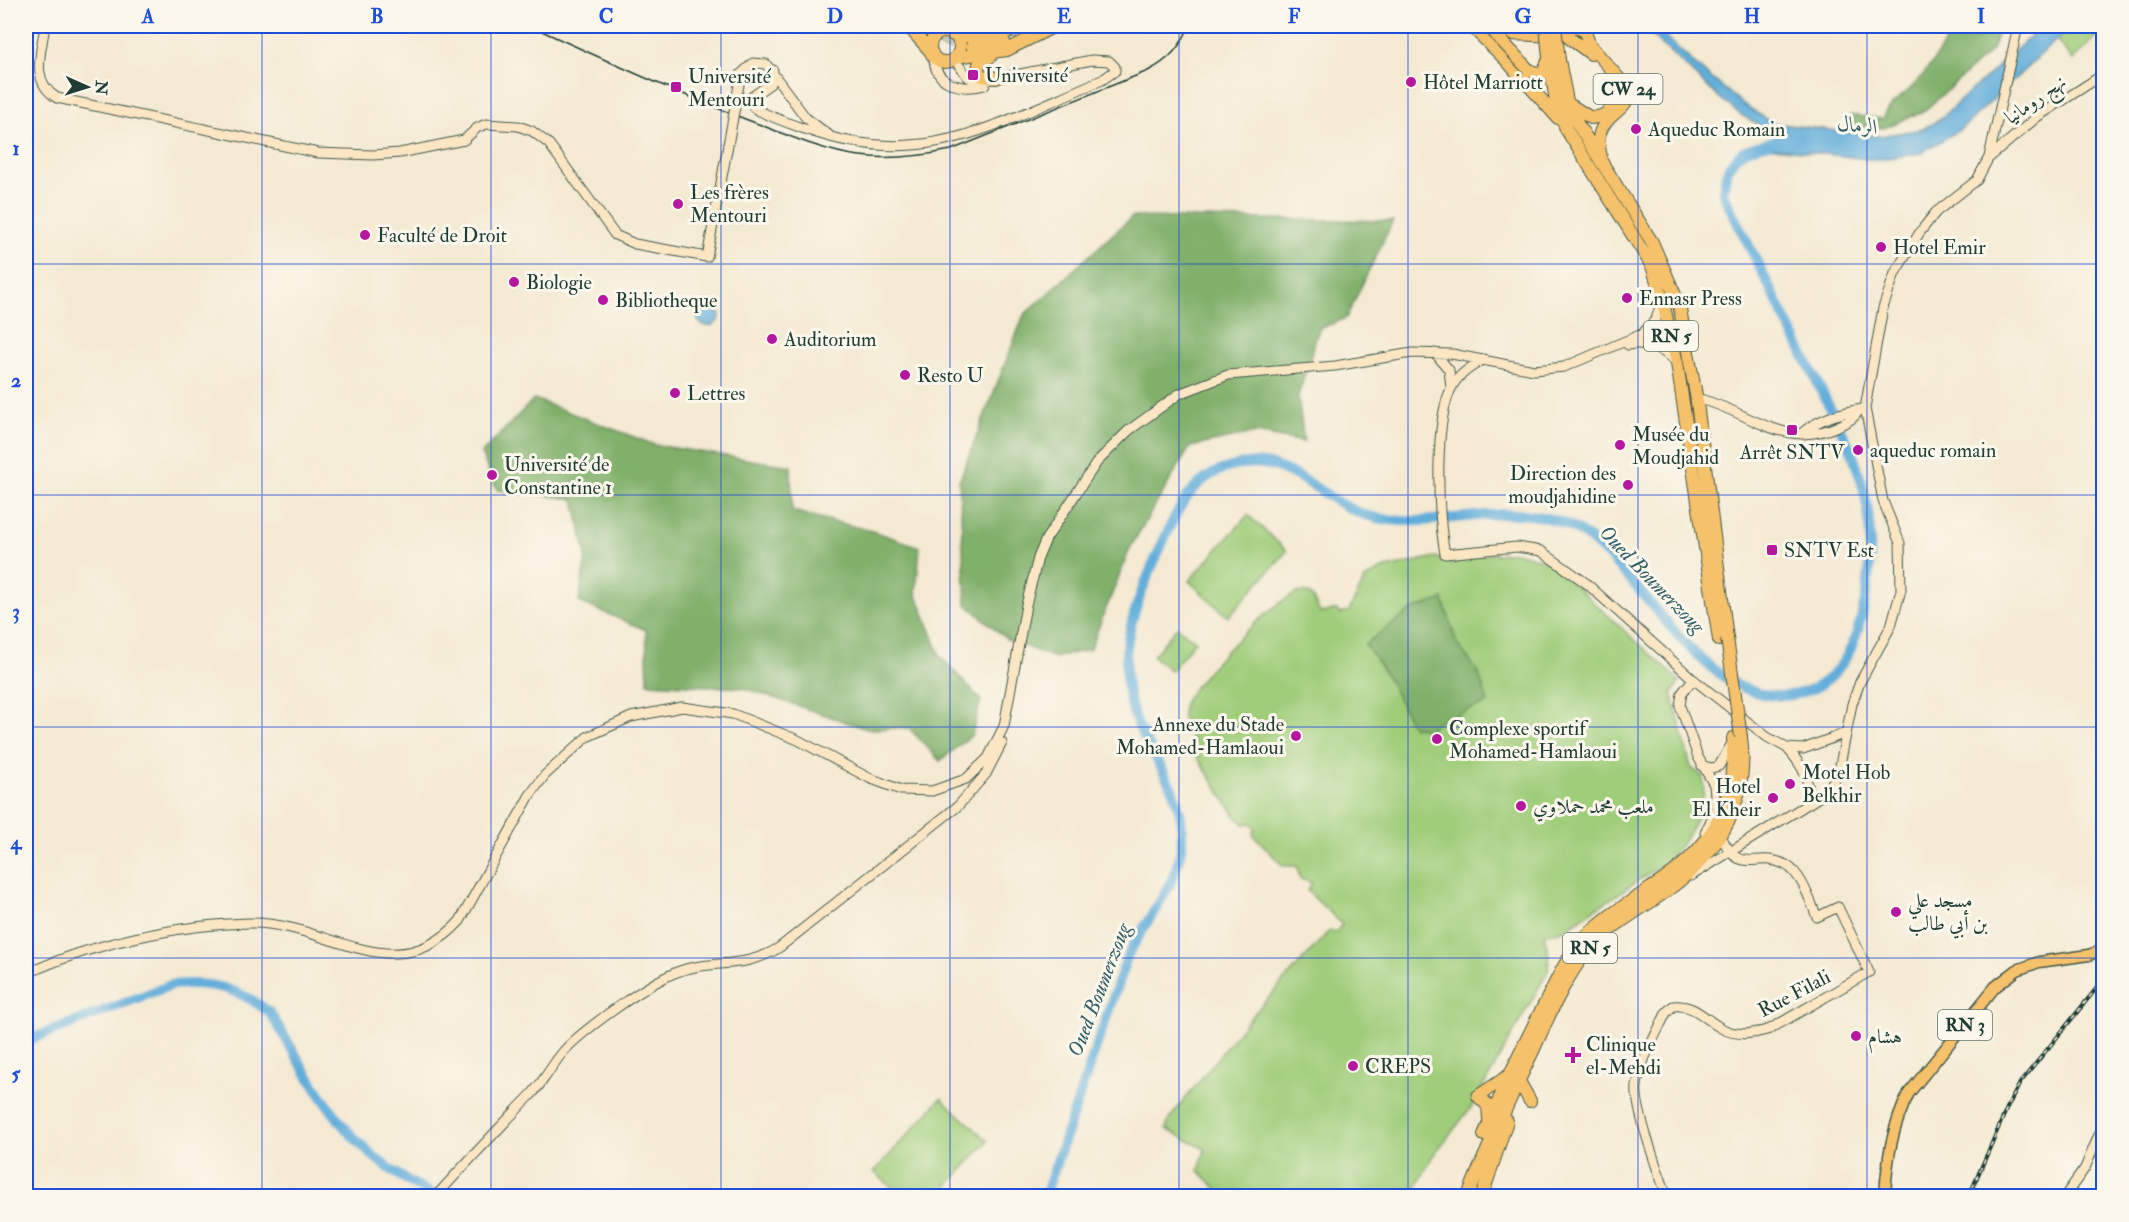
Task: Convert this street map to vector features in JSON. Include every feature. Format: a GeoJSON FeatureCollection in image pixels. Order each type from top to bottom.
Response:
{"type":"FeatureCollection","features":[{"type":"Feature","properties":{"kind":"highway"},"geometry":{"type":"LineString","coordinates":[[908,26],[933,55],[946,62],[955,58],[1007,50]]}},
{"type":"Feature","properties":{"kind":"highway"},"geometry":{"type":"LineString","coordinates":[[933,55],[933,40],[947,31],[989,38],[1025,26]]}},
{"type":"Feature","properties":{"kind":"highway"},"geometry":{"type":"LineString","coordinates":[[972,46],[1012,40],[1049,26]]}},
{"type":"Feature","properties":{"kind":"highway"},"geometry":{"type":"LineString","coordinates":[[997,78],[982,76],[978,71],[979,63],[1055,26]]}},
{"type":"Feature","properties":{"kind":"highway"},"geometry":{"type":"LineString","coordinates":[[1488,26],[1528,69],[1535,73],[1543,72],[1554,59]]}},
{"type":"Feature","properties":{"kind":"highway","name":"RN 5"},"geometry":{"type":"LineString","coordinates":[[1555,26],[1556,101],[1566,129],[1647,257],[1662,298],[1677,363],[1723,639]]}},
{"type":"Feature","properties":{"kind":"highway"},"geometry":{"type":"LineString","coordinates":[[1472,27],[1575,28]]}},
{"type":"Feature","properties":{"kind":"highway"},"geometry":{"type":"LineString","coordinates":[[1472,27],[1505,59],[1566,129]]}},
{"type":"Feature","properties":{"kind":"highway","name":"CW 24"},"geometry":{"type":"LineString","coordinates":[[1567,101],[1584,116],[1595,119],[1605,114],[1622,96],[1618,83],[1586,49],[1569,38],[1575,28],[1629,90],[1624,103],[1606,120],[1600,130],[1598,147],[1603,164]]}},
{"type":"Feature","properties":{"kind":"highway","name":"RN 5"},"geometry":{"type":"LineString","coordinates":[[1460,1197],[1509,1075],[1553,987],[1579,945],[1612,914],[1669,877],[1698,851],[1713,831],[1728,798],[1735,738],[1687,337],[1673,287],[1652,242],[1567,101],[1554,59],[1541,29]]}},
{"type":"Feature","properties":{"kind":"highway"},"geometry":{"type":"LineString","coordinates":[[947,31],[960,48],[955,58]]}},
{"type":"Feature","properties":{"kind":"highway","name":"RN 5"},"geometry":{"type":"LineString","coordinates":[[1468,1197],[1510,1095],[1574,970],[1595,942],[1610,927],[1668,890],[1700,864],[1721,835],[1734,808],[1741,783],[1743,757],[1735,738]]}},
{"type":"Feature","properties":{"kind":"highway"},"geometry":{"type":"LineString","coordinates":[[1482,1197],[1514,1100],[1521,1097],[1530,1101],[1520,1083],[1528,1062]]}},
{"type":"Feature","properties":{"kind":"highway"},"geometry":{"type":"LineString","coordinates":[[1487,1128],[1489,1109],[1478,1096],[1509,1075]]}},
{"type":"Feature","properties":{"kind":"main road","name":"RN 3"},"geometry":{"type":"LineString","coordinates":[[1881,1197],[1894,1128],[1909,1093],[1995,987],[2017,970],[2038,962],[2089,955],[2103,949]]}},
{"type":"Feature","properties":{"kind":"street"},"geometry":{"type":"LineString","coordinates":[[45,26],[39,79],[48,92],[57,98],[318,153],[373,155],[400,153],[464,140],[477,128],[486,124],[518,126],[532,131],[549,144],[615,235],[635,244],[707,257],[741,74],[750,64],[756,62],[766,64],[772,69],[806,118],[836,140]]}},
{"type":"Feature","properties":{"kind":"street"},"geometry":{"type":"LineString","coordinates":[[1668,890],[1809,804],[1829,789],[1838,775],[1856,692],[1891,626],[1901,590],[1900,543],[1883,501],[1862,409],[1883,308],[1895,273],[1930,219],[1975,182],[1989,157],[2017,30]]}},
{"type":"Feature","properties":{"kind":"street"},"geometry":{"type":"LineString","coordinates":[[933,55],[939,74],[959,87],[977,88],[997,78]]}},
{"type":"Feature","properties":{"kind":"street"},"geometry":{"type":"LineString","coordinates":[[772,69],[771,84],[750,98],[752,106],[836,140],[890,148],[952,139],[1102,80],[1112,75],[1115,67],[1108,61],[1092,60],[975,81],[968,77],[955,58]]}},
{"type":"Feature","properties":{"kind":"street","name":"نهج رومانيا"},"geometry":{"type":"LineString","coordinates":[[1989,157],[2029,124],[2103,74]]}},
{"type":"Feature","properties":{"kind":"street"},"geometry":{"type":"LineString","coordinates":[[1617,347],[1642,334],[1649,327],[1660,309],[1662,298]]}},
{"type":"Feature","properties":{"kind":"street"},"geometry":{"type":"LineString","coordinates":[[436,1197],[510,1115],[532,1095],[574,1041],[648,988],[682,970],[743,963],[768,954],[958,806],[978,786],[996,758],[1026,605],[1038,558],[1057,521],[1097,462],[1128,431],[1179,394],[1228,375],[1254,371],[1335,366],[1412,353],[1435,353],[1484,359],[1534,370],[1551,369],[1617,347],[1638,343],[1653,345],[1677,363]]}},
{"type":"Feature","properties":{"kind":"street"},"geometry":{"type":"LineString","coordinates":[[1435,353],[1449,370],[1451,388],[1439,429],[1442,540],[1445,554],[1517,548],[1541,551],[1586,583],[1693,679],[1767,737],[1787,748],[1800,763],[1810,782],[1809,804]]}},
{"type":"Feature","properties":{"kind":"street"},"geometry":{"type":"LineString","coordinates":[[1451,388],[1468,369],[1484,359]]}},
{"type":"Feature","properties":{"kind":"street"},"geometry":{"type":"LineString","coordinates":[[1696,399],[1732,409],[1779,432],[1801,434],[1820,434],[1862,409]]}},
{"type":"Feature","properties":{"kind":"street"},"geometry":{"type":"LineString","coordinates":[[1801,434],[1817,424],[1849,416]]}},
{"type":"Feature","properties":{"kind":"street"},"geometry":{"type":"LineString","coordinates":[[1693,679],[1682,693],[1680,706],[1702,766],[1714,785],[1716,809],[1698,851]]}},
{"type":"Feature","properties":{"kind":"street"},"geometry":{"type":"LineString","coordinates":[[26,974],[82,952],[181,929],[210,925],[281,925],[385,955],[423,948],[447,934],[460,921],[530,795],[558,761],[587,736],[619,721],[656,710],[697,707],[733,714],[798,740],[879,783],[917,792],[949,787],[966,779],[988,758],[1004,726]]}},
{"type":"Feature","properties":{"kind":"street"},"geometry":{"type":"LineString","coordinates":[[1787,748],[1803,749],[1846,733]]}},
{"type":"Feature","properties":{"kind":"street"},"geometry":{"type":"LineString","coordinates":[[1702,766],[1712,768],[1719,766],[1735,738]]}},
{"type":"Feature","properties":{"kind":"street"},"geometry":{"type":"LineString","coordinates":[[1721,835],[1728,853]]}},
{"type":"Feature","properties":{"kind":"street","name":"Rue Filali"},"geometry":{"type":"LineString","coordinates":[[1667,1197],[1655,1164],[1636,1088],[1641,1069],[1666,1013],[1673,1006],[1681,1005],[1692,1008],[1715,1027],[1726,1032],[1754,1034],[1770,1029],[1869,972],[1838,907],[1817,916],[1796,872],[1785,865],[1737,859],[1728,853]]}},
{"type":"Feature","properties":{"kind":"street"},"geometry":{"type":"LineString","coordinates":[[2066,1197],[2085,1168],[2103,1123]]}},
{"type":"Feature","properties":{"kind":"green space"},"geometry":{"type":"Polygon","coordinates":[[[1952,26],[2000,26],[1992,50],[1924,111],[1884,128],[1846,126],[1850,115],[1883,119],[1893,104],[1931,65],[1952,26]]]}},
{"type":"Feature","properties":{"kind":"green space"},"geometry":{"type":"Polygon","coordinates":[[[2045,26],[2103,26],[2103,31],[2073,60],[2045,26]]]}},
{"type":"Feature","properties":{"kind":"green space"},"geometry":{"type":"Polygon","coordinates":[[[1132,217],[1393,221],[1346,318],[1319,329],[1298,396],[1304,442],[1256,433],[1190,447],[1131,546],[1090,649],[1055,658],[1008,640],[966,604],[959,481],[1024,315],[1132,217]]]}},
{"type":"Feature","properties":{"kind":"green space"},"geometry":{"type":"Polygon","coordinates":[[[534,399],[655,445],[791,466],[792,511],[872,531],[920,547],[916,593],[941,657],[981,700],[972,735],[940,761],[909,728],[867,729],[744,688],[648,683],[646,630],[579,602],[586,556],[574,499],[497,490],[481,454],[534,399]]]}},
{"type":"Feature","properties":{"kind":"green space"},"geometry":{"type":"Polygon","coordinates":[[[1248,515],[1287,551],[1228,617],[1189,581],[1248,515]]]}},
{"type":"Feature","properties":{"kind":"green space","name":"Complexe sportif Mohamed-Hamlaoui"},"geometry":{"type":"Polygon","coordinates":[[[1516,552],[1549,562],[1680,681],[1672,693],[1691,768],[1702,775],[1704,787],[1703,799],[1694,823],[1681,845],[1665,863],[1565,929],[1544,935],[1549,956],[1548,971],[1473,1105],[1432,1157],[1412,1196],[1291,1196],[1286,1192],[1281,1196],[1224,1196],[1199,1171],[1205,1149],[1166,1129],[1169,1119],[1242,1027],[1330,930],[1336,933],[1342,924],[1307,891],[1312,883],[1300,879],[1297,866],[1283,866],[1253,834],[1255,829],[1251,823],[1245,824],[1236,817],[1197,757],[1199,748],[1188,734],[1182,719],[1183,707],[1188,696],[1237,640],[1277,605],[1293,595],[1307,593],[1314,600],[1320,613],[1337,610],[1340,614],[1349,611],[1365,579],[1382,569],[1436,557],[1453,564],[1464,557],[1516,552]]]}},
{"type":"Feature","properties":{"kind":"green space"},"geometry":{"type":"Polygon","coordinates":[[[1443,599],[1457,644],[1478,671],[1488,703],[1434,723],[1430,730],[1412,726],[1388,678],[1365,644],[1412,610],[1443,599]]]}},
{"type":"Feature","properties":{"kind":"green space"},"geometry":{"type":"Polygon","coordinates":[[[1177,627],[1195,641],[1171,671],[1153,656],[1177,627]]]}},
{"type":"Feature","properties":{"kind":"green space"},"geometry":{"type":"Polygon","coordinates":[[[941,1098],[988,1141],[938,1196],[902,1196],[874,1172],[941,1098]]]}},
{"type":"Feature","properties":{"kind":"water"},"geometry":{"type":"Polygon","coordinates":[[[1642,26],[1654,26],[1699,68],[1743,104],[1772,123],[1880,136],[1923,129],[1940,119],[2042,26],[2071,26],[1963,128],[1921,153],[1875,160],[1767,147],[1767,140],[1773,139],[1774,134],[1741,115],[1717,96],[1642,26]]]}},
{"type":"Feature","properties":{"kind":"water"},"geometry":{"type":"Polygon","coordinates":[[[708,302],[716,306],[720,314],[716,322],[708,326],[700,322],[696,314],[700,306],[708,302]]]}},
{"type":"Feature","properties":{"kind":"waterway","name":"Oued Boumerzoug"},"geometry":{"type":"LineString","coordinates":[[1045,1196],[1127,957],[1171,881],[1181,848],[1182,830],[1176,799],[1134,715],[1128,693],[1126,651],[1142,591],[1172,523],[1187,497],[1208,477],[1234,466],[1254,463],[1272,466],[1304,480],[1352,509],[1369,516],[1395,520],[1422,521],[1503,514],[1530,515],[1555,520],[1580,532],[1605,552],[1679,637],[1706,663],[1734,683],[1764,695],[1797,694],[1822,683],[1841,664],[1851,648],[1863,612],[1869,573],[1870,533],[1864,489],[1852,452],[1723,194],[1728,169],[1739,154],[1757,146],[1781,141]]}},
{"type":"Feature","properties":{"kind":"waterway","name":"Oued Boumerzoug"},"geometry":{"type":"LineString","coordinates":[[26,1041],[171,985],[199,984],[236,992],[259,1004],[270,1013],[304,1070],[338,1119],[357,1141],[406,1180],[437,1196]]}},
{"type":"Feature","properties":{"kind":"tunnel"},"geometry":{"type":"LineString","coordinates":[[926,27],[950,41],[972,46]]}},
{"type":"Feature","properties":{"kind":"tram line"},"geometry":{"type":"LineString","coordinates":[[531,26],[674,90],[803,141],[847,154],[886,158],[951,150],[1148,71],[1173,52],[1189,26]]}},
{"type":"Feature","properties":{"kind":"railway"},"geometry":{"type":"LineString","coordinates":[[1969,1196],[2020,1083],[2104,979]]}},
{"type":"Feature","properties":{"kind":"place","name":"Université"},"geometry":{"type":"Point","coordinates":[973,75]}},
{"type":"Feature","properties":{"kind":"place","name":"Hôtel Marriott"},"geometry":{"type":"Point","coordinates":[1411,82]}},
{"type":"Feature","properties":{"kind":"place","name":"Université Mentouri"},"geometry":{"type":"Point","coordinates":[676,87]}},
{"type":"Feature","properties":{"kind":"place","name":"Aqueduc Romain"},"geometry":{"type":"Point","coordinates":[1636,129]}},
{"type":"Feature","properties":{"kind":"place","name":"Les frères Mentouri"},"geometry":{"type":"Point","coordinates":[678,204]}},
{"type":"Feature","properties":{"kind":"place","name":"Faculté de Droit"},"geometry":{"type":"Point","coordinates":[365,235]}},
{"type":"Feature","properties":{"kind":"place","name":"Hotel Emir"},"geometry":{"type":"Point","coordinates":[1881,247]}},
{"type":"Feature","properties":{"kind":"place","name":"Biologie"},"geometry":{"type":"Point","coordinates":[514,282]}},
{"type":"Feature","properties":{"kind":"place","name":"Ennasr Press"},"geometry":{"type":"Point","coordinates":[1627,298]}},
{"type":"Feature","properties":{"kind":"place","name":"Bibliotheque"},"geometry":{"type":"Point","coordinates":[603,300]}},
{"type":"Feature","properties":{"kind":"place","name":"Auditorium"},"geometry":{"type":"Point","coordinates":[772,339]}},
{"type":"Feature","properties":{"kind":"place","name":"Resto U"},"geometry":{"type":"Point","coordinates":[905,375]}},
{"type":"Feature","properties":{"kind":"place","name":"Lettres"},"geometry":{"type":"Point","coordinates":[675,393]}},
{"type":"Feature","properties":{"kind":"place","name":"Arrêt SNTV"},"geometry":{"type":"Point","coordinates":[1792,430]}},
{"type":"Feature","properties":{"kind":"place","name":"Musée du Moudjahid"},"geometry":{"type":"Point","coordinates":[1620,445]}},
{"type":"Feature","properties":{"kind":"place","name":"aqueduc romain"},"geometry":{"type":"Point","coordinates":[1858,450]}},
{"type":"Feature","properties":{"kind":"place","name":"Université de Constantine 1"},"geometry":{"type":"Point","coordinates":[492,475]}},
{"type":"Feature","properties":{"kind":"place","name":"Direction des moudjahidine"},"geometry":{"type":"Point","coordinates":[1628,485]}},
{"type":"Feature","properties":{"kind":"place","name":"SNTV Est"},"geometry":{"type":"Point","coordinates":[1772,550]}},
{"type":"Feature","properties":{"kind":"place","name":"Annexe du Stade Mohamed-Hamlaoui"},"geometry":{"type":"Point","coordinates":[1296,736]}},
{"type":"Feature","properties":{"kind":"place","name":"Complexe sportif Mohamed-Hamlaoui"},"geometry":{"type":"Point","coordinates":[1437,739]}},
{"type":"Feature","properties":{"kind":"place","name":"Motel Hob Belkhir"},"geometry":{"type":"Point","coordinates":[1790,784]}},
{"type":"Feature","properties":{"kind":"place","name":"Hotel El Kheir"},"geometry":{"type":"Point","coordinates":[1773,798]}},
{"type":"Feature","properties":{"kind":"place","name":"ملعب محمد حملاوي"},"geometry":{"type":"Point","coordinates":[1521,806]}},
{"type":"Feature","properties":{"kind":"place","name":"مسجد علي بن أبي طالب"},"geometry":{"type":"Point","coordinates":[1896,912]}},
{"type":"Feature","properties":{"kind":"place","name":"هشام"},"geometry":{"type":"Point","coordinates":[1856,1036]}},
{"type":"Feature","properties":{"kind":"place","name":"Clinique el-Mehdi"},"geometry":{"type":"Point","coordinates":[1573,1055]}},
{"type":"Feature","properties":{"kind":"place","name":"CREPS"},"geometry":{"type":"Point","coordinates":[1353,1066]}},
{"type":"Feature","properties":{"kind":"water label","name":"الرمال"},"geometry":{"type":"Point","coordinates":[1858,125]}}]}
